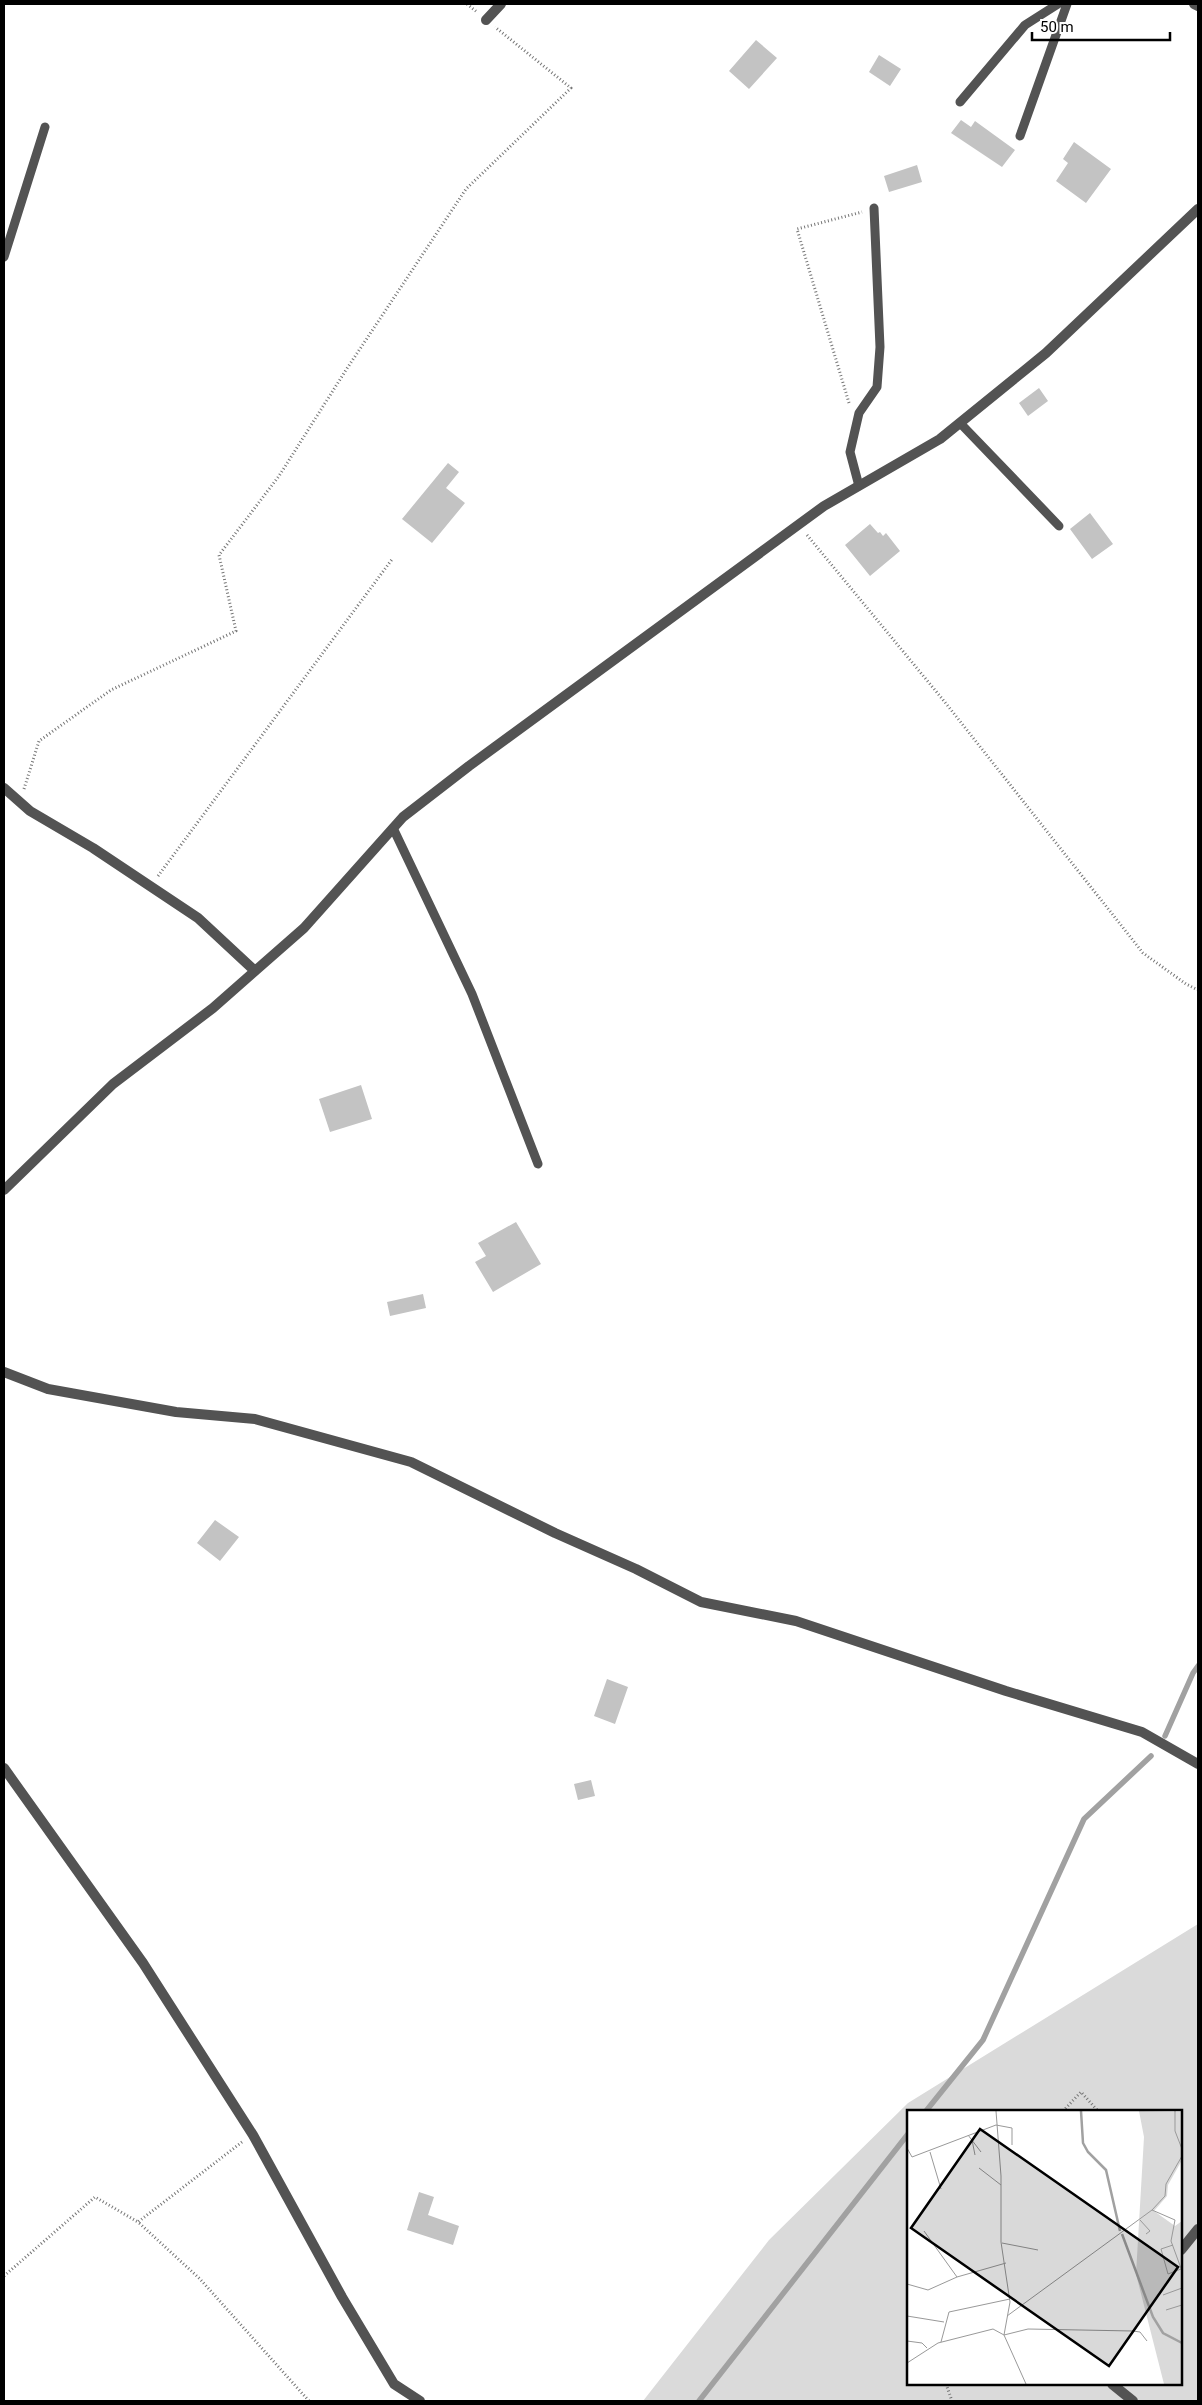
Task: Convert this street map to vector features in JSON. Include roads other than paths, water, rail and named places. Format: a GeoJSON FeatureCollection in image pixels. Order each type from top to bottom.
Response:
{"type":"FeatureCollection","features":[{"type":"Feature","properties":{"kind":"street"},"geometry":{"type":"LineString","coordinates":[[486,20],[501,4]]}},
{"type":"Feature","properties":{"kind":"street"},"geometry":{"type":"LineString","coordinates":[[1194,4],[1198,6]]}},
{"type":"Feature","properties":{"kind":"street"},"geometry":{"type":"LineString","coordinates":[[4,1190],[113,1084],[213,1008],[304,928],[403,817],[469,766],[824,506],[940,439],[1046,353],[1198,209]]}},
{"type":"Feature","properties":{"kind":"street"},"geometry":{"type":"LineString","coordinates":[[4,788],[30,811],[93,848],[198,918],[255,971]]}},
{"type":"Feature","properties":{"kind":"street"},"geometry":{"type":"LineString","coordinates":[[4,1372],[48,1389],[176,1412],[255,1419],[411,1462],[701,1602],[796,1621],[1006,1690],[1142,1732],[1198,1764]]}},
{"type":"Feature","properties":{"kind":"street"},"geometry":{"type":"LineString","coordinates":[[4,1768],[143,1963],[253,2134],[342,2297],[394,2384],[420,2401]]}},
{"type":"Feature","properties":{"kind":"street"},"geometry":{"type":"LineString","coordinates":[[1182,2249],[1198,2229]]}},
{"type":"Feature","properties":{"kind":"street"},"geometry":{"type":"LineString","coordinates":[[1113,2385],[1133,2401]]}},
{"type":"Feature","properties":{"kind":"lane"},"geometry":{"type":"LineString","coordinates":[[960,102],[1025,25],[1058,4]]}},
{"type":"Feature","properties":{"kind":"lane"},"geometry":{"type":"LineString","coordinates":[[1020,136],[1067,4]]}},
{"type":"Feature","properties":{"kind":"lane"},"geometry":{"type":"LineString","coordinates":[[4,257],[45,127]]}},
{"type":"Feature","properties":{"kind":"lane"},"geometry":{"type":"LineString","coordinates":[[859,486],[850,452],[859,413],[877,387],[880,347],[874,208]]}},
{"type":"Feature","properties":{"kind":"lane"},"geometry":{"type":"LineString","coordinates":[[960,423],[1059,526]]}},
{"type":"Feature","properties":{"kind":"lane"},"geometry":{"type":"LineString","coordinates":[[393,828],[472,994],[538,1164]]}},
{"type":"Feature","properties":{"kind":"waterway"},"geometry":{"type":"LineString","coordinates":[[1165,1736],[1193,1673],[1198,1666]]}},
{"type":"Feature","properties":{"kind":"waterway"},"geometry":{"type":"LineString","coordinates":[[927,2110],[983,2040],[1084,1819],[1151,1756]]}},
{"type":"Feature","properties":{"kind":"waterway"},"geometry":{"type":"LineString","coordinates":[[699,2401],[907,2135]]}}]}
